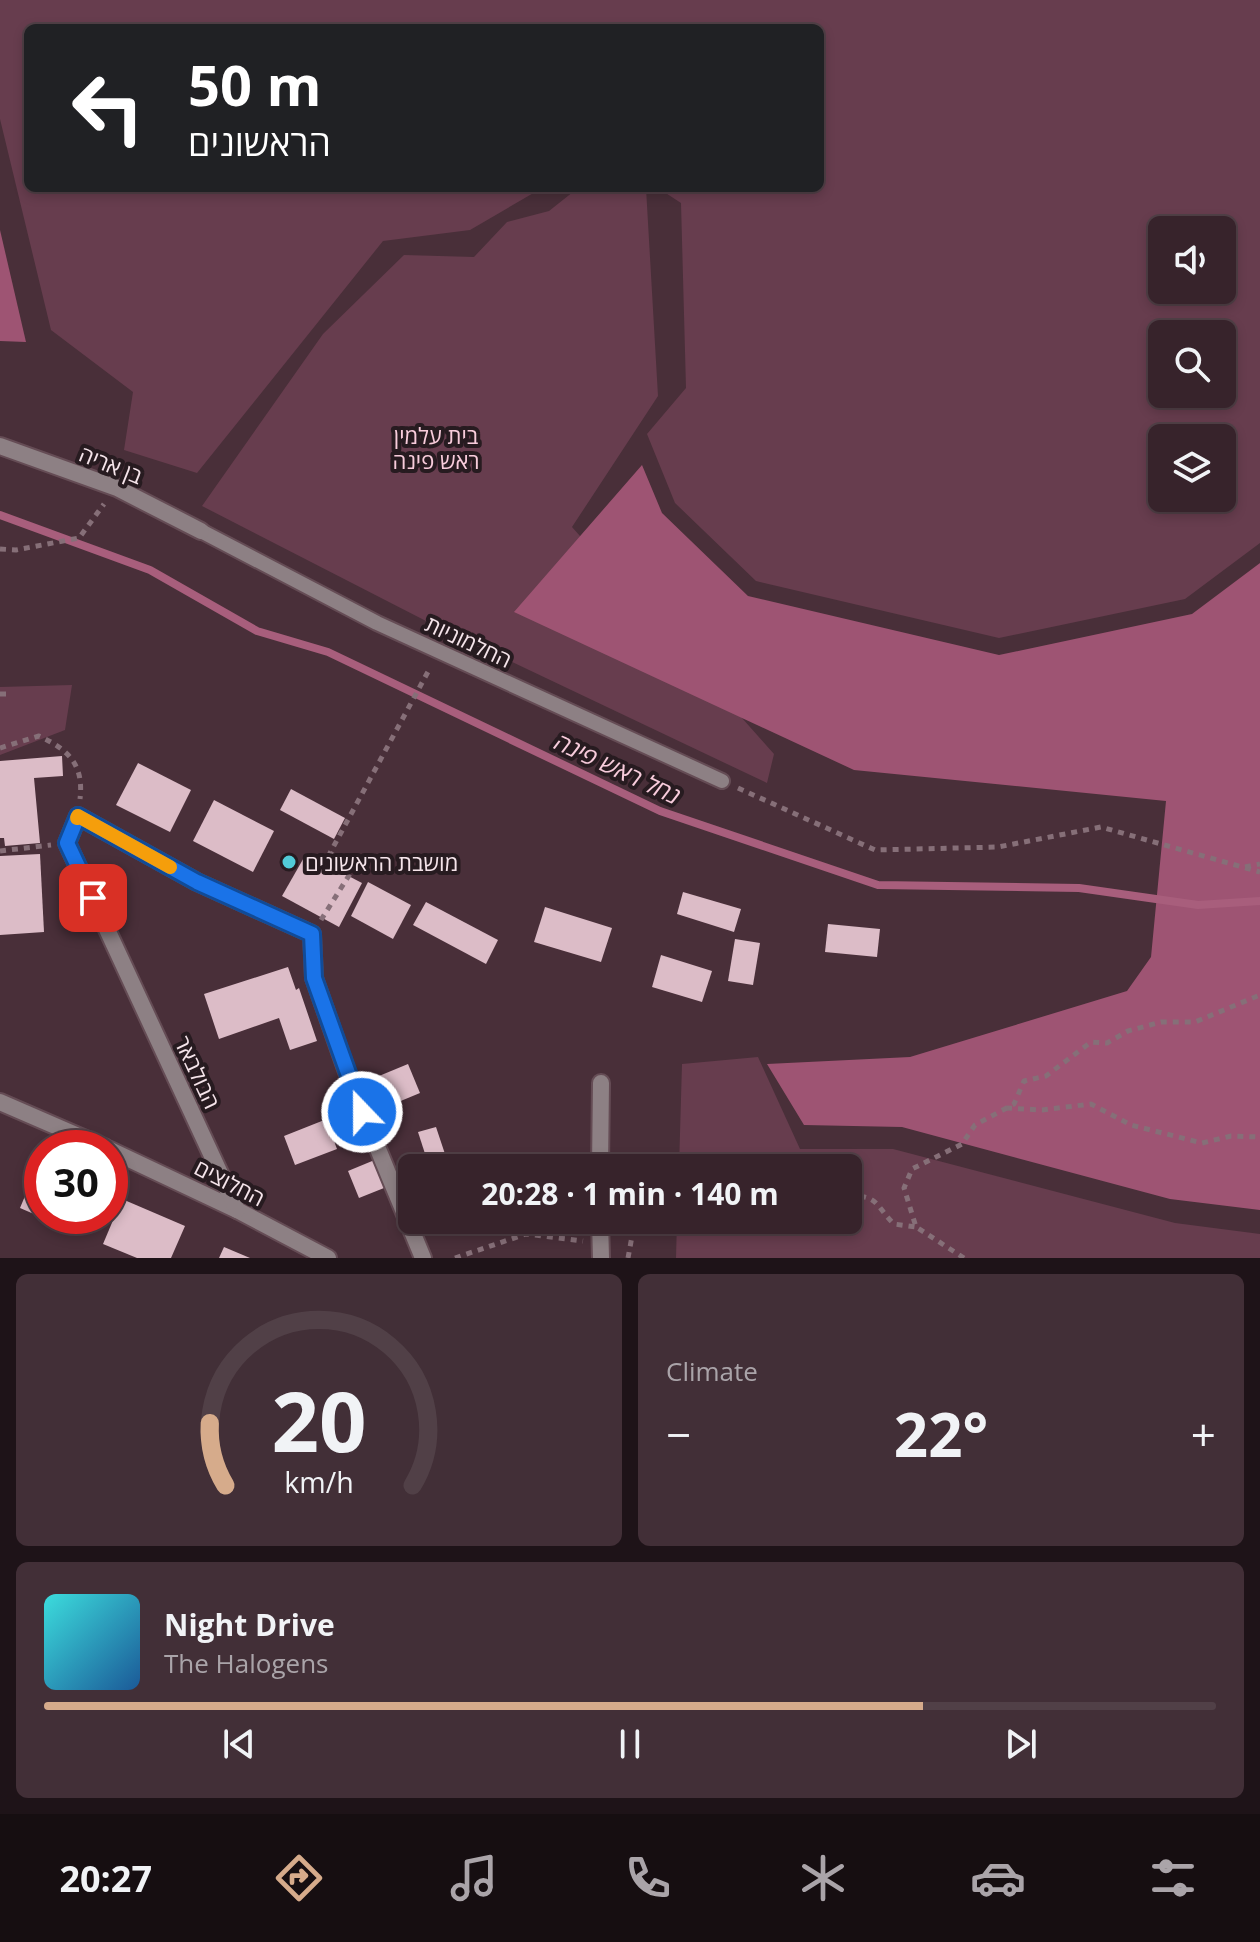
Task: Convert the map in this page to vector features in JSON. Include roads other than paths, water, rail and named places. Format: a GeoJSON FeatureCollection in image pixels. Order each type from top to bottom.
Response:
{"type":"FeatureCollection","features":[{"type":"Feature","properties":{"kind":"street","name":"בן אריה"},"geometry":{"type":"LineString","coordinates":[[0,446],[117,488],[201,531]]}},
{"type":"Feature","properties":{"kind":"street","name":"הבולבאר"},"geometry":{"type":"LineString","coordinates":[[237,1210],[67,843],[78,816],[197,882],[312,934],[314,978],[352,1086],[423,1258]]}},
{"type":"Feature","properties":{"kind":"street"},"geometry":{"type":"LineString","coordinates":[[600,1154],[601,1083]]}},
{"type":"Feature","properties":{"kind":"street","name":"החלוצים"},"geometry":{"type":"LineString","coordinates":[[0,1102],[64,1130]]}},
{"type":"Feature","properties":{"kind":"street","name":"החלוצים"},"geometry":{"type":"LineString","coordinates":[[128,1158],[237,1210],[328,1258]]}},
{"type":"Feature","properties":{"kind":"lane","name":"החלמוניות"},"geometry":{"type":"LineString","coordinates":[[201,531],[377,623],[722,781]]}},
{"type":"Feature","properties":{"kind":"waterway","name":"נחל ראש פינה"},"geometry":{"type":"LineString","coordinates":[[0,515],[150,570],[257,631],[328,652],[660,811],[878,885],[1079,888],[1198,905],[1260,901]]}},
{"type":"Feature","properties":{"kind":"place","name":"מושבת הראשונים"},"geometry":{"type":"Point","coordinates":[289,862]}},
{"type":"Feature","properties":{"kind":"park label","name":"בית עלמין ראש פינה"},"geometry":{"type":"Point","coordinates":[436,448]}}]}
